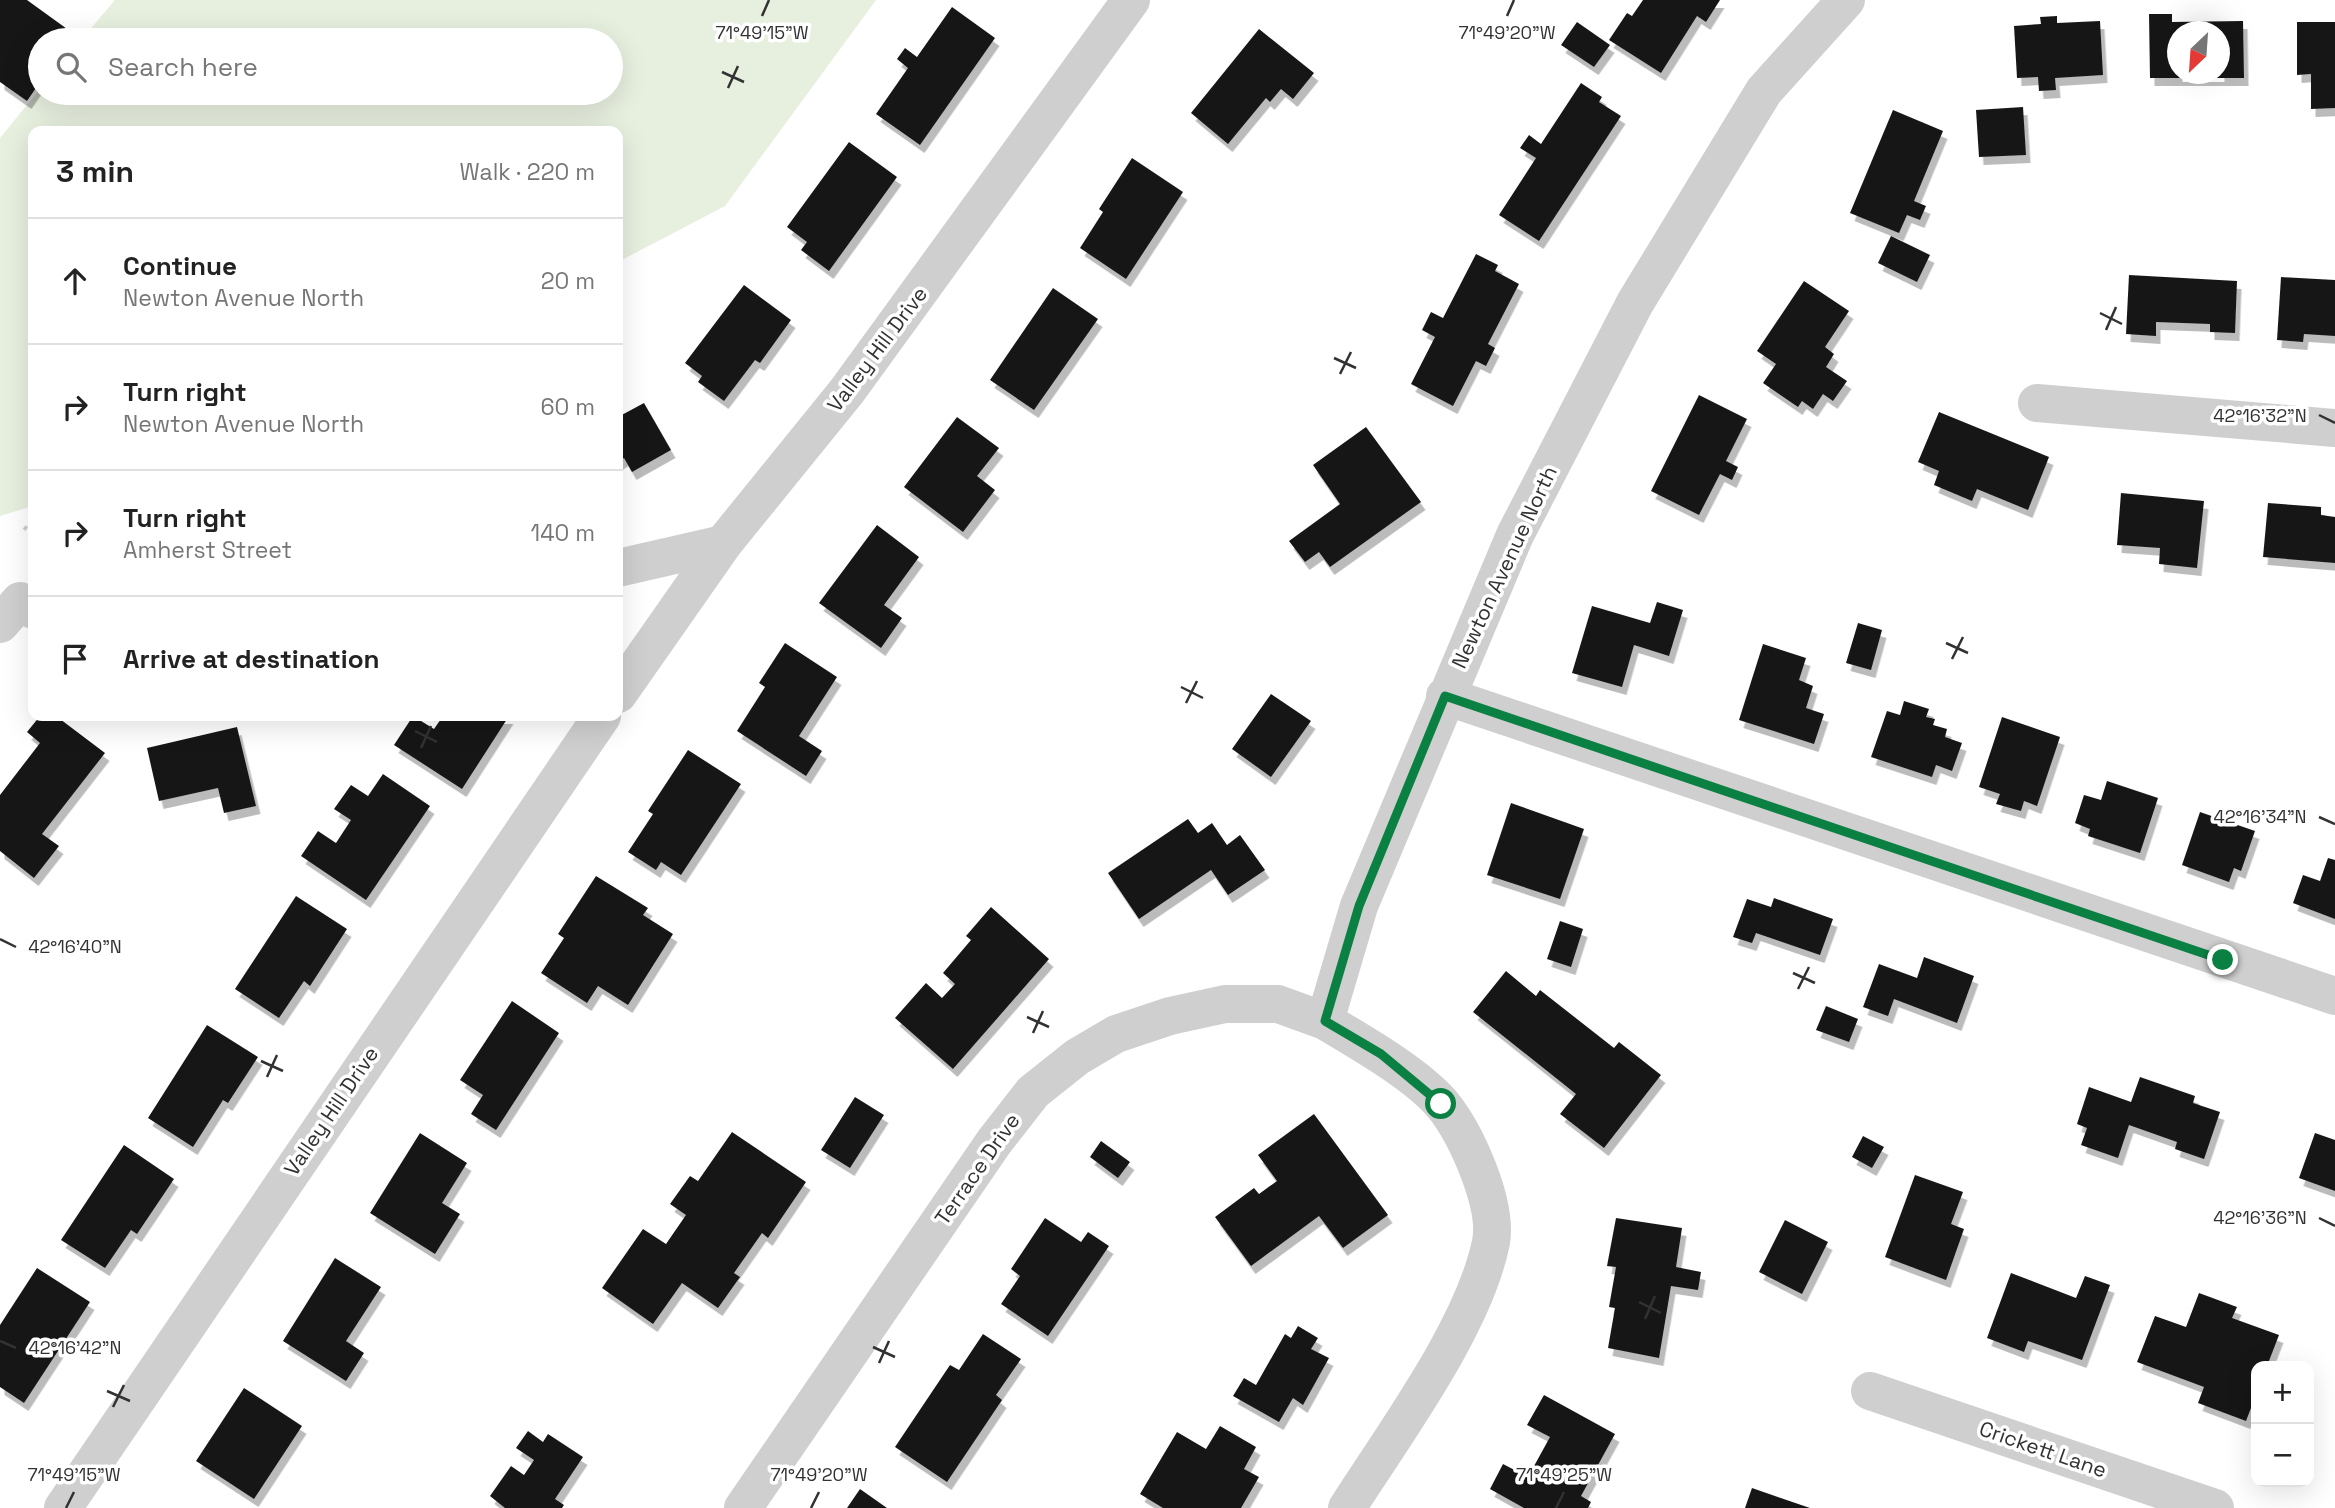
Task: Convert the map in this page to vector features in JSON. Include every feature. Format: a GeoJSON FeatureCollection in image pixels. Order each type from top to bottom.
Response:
{"type":"FeatureCollection","features":[{"type":"Feature","properties":{"kind":"street","name":"Valley Hill Drive"},"geometry":{"type":"LineString","coordinates":[[623,687],[723,544],[848,391],[1131,0]]}},
{"type":"Feature","properties":{"kind":"street","name":"Newton Avenue North"},"geometry":{"type":"LineString","coordinates":[[1325,1021],[1359,906],[1445,696],[1515,536],[1636,303],[1764,91],[1846,0]]}},
{"type":"Feature","properties":{"kind":"street"},"geometry":{"type":"LineString","coordinates":[[2037,403],[2335,428]]}},
{"type":"Feature","properties":{"kind":"street"},"geometry":{"type":"LineString","coordinates":[[623,567],[723,544]]}},
{"type":"Feature","properties":{"kind":"street"},"geometry":{"type":"LineString","coordinates":[[1445,696],[2335,996]]}},
{"type":"Feature","properties":{"kind":"street","name":"Valley Hill Drive"},"geometry":{"type":"LineString","coordinates":[[63,1508],[599,721]]}},
{"type":"Feature","properties":{"kind":"street","name":"Terrace Drive"},"geometry":{"type":"LineString","coordinates":[[743,1508],[994,1142],[1033,1092],[1077,1057],[1116,1034],[1170,1016],[1225,1004],[1278,1004],[1325,1021]]}},
{"type":"Feature","properties":{"kind":"street"},"geometry":{"type":"LineString","coordinates":[[1325,1021],[1381,1054],[1441,1104],[1463,1140],[1488,1197],[1491,1240],[1470,1302],[1437,1367],[1347,1508]]}},
{"type":"Feature","properties":{"kind":"street","name":"Crickett Lane"},"geometry":{"type":"LineString","coordinates":[[1870,1391],[2216,1508]]}},
{"type":"Feature","properties":{"kind":"path"},"geometry":{"type":"LineString","coordinates":[[24,527],[28,530]]}},
{"type":"Feature","properties":{"kind":"green space"},"geometry":{"type":"Polygon","coordinates":[[[115,0],[876,0],[725,206],[623,259],[623,126],[28,126],[28,508],[0,516],[0,138],[28,104],[623,105],[623,28],[91,28],[115,0]]]}},
{"type":"Feature","properties":{"kind":"building"},"geometry":{"type":"Polygon","coordinates":[[[0,0],[27,0],[66,28],[28,28],[27,101],[0,82],[0,0]]]}},
{"type":"Feature","properties":{"kind":"building"},"geometry":{"type":"Polygon","coordinates":[[[1643,0],[1720,0],[1706,22],[1697,16],[1661,73],[1609,40],[1627,13],[1632,16],[1643,0]]]}},
{"type":"Feature","properties":{"kind":"building"},"geometry":{"type":"Polygon","coordinates":[[[952,7],[995,38],[920,145],[876,114],[908,68],[897,59],[905,48],[917,57],[952,7]]]}},
{"type":"Feature","properties":{"kind":"building"},"geometry":{"type":"Polygon","coordinates":[[[2149,14],[2172,14],[2172,21],[2167,21],[2167,78],[2150,78],[2149,14]]]}},
{"type":"Feature","properties":{"kind":"building"},"geometry":{"type":"Polygon","coordinates":[[[2057,16],[2057,23],[2100,21],[2103,75],[2055,78],[2056,90],[2039,91],[2038,77],[2017,78],[2014,26],[2041,24],[2040,17],[2057,16]]]}},
{"type":"Feature","properties":{"kind":"building"},"geometry":{"type":"Polygon","coordinates":[[[2230,21],[2243,21],[2244,78],[2230,78],[2230,21]]]}},
{"type":"Feature","properties":{"kind":"building"},"geometry":{"type":"Polygon","coordinates":[[[1577,22],[1610,45],[1594,67],[1561,45],[1577,22]]]}},
{"type":"Feature","properties":{"kind":"building"},"geometry":{"type":"Polygon","coordinates":[[[2297,22],[2335,22],[2335,108],[2311,109],[2311,74],[2297,75],[2297,22]]]}},
{"type":"Feature","properties":{"kind":"building"},"geometry":{"type":"Polygon","coordinates":[[[1259,29],[1314,73],[1293,99],[1281,89],[1270,102],[1266,98],[1228,144],[1191,113],[1259,29]]]}},
{"type":"Feature","properties":{"kind":"building"},"geometry":{"type":"Polygon","coordinates":[[[1581,83],[1602,97],[1599,102],[1621,116],[1539,241],[1499,215],[1536,158],[1520,148],[1529,135],[1541,144],[1581,83]]]}},
{"type":"Feature","properties":{"kind":"building"},"geometry":{"type":"Polygon","coordinates":[[[2023,107],[2026,155],[1979,157],[1976,110],[2023,107]]]}},
{"type":"Feature","properties":{"kind":"building"},"geometry":{"type":"Polygon","coordinates":[[[1893,110],[1943,131],[1914,201],[1926,206],[1920,220],[1907,215],[1899,233],[1850,213],[1893,110]]]}},
{"type":"Feature","properties":{"kind":"building"},"geometry":{"type":"Polygon","coordinates":[[[849,142],[897,177],[829,271],[801,250],[807,242],[787,227],[849,142]]]}},
{"type":"Feature","properties":{"kind":"building"},"geometry":{"type":"Polygon","coordinates":[[[1132,158],[1183,192],[1126,279],[1080,248],[1103,212],[1099,209],[1132,158]]]}},
{"type":"Feature","properties":{"kind":"building"},"geometry":{"type":"Polygon","coordinates":[[[1891,236],[1930,255],[1917,282],[1878,263],[1891,236]]]}},
{"type":"Feature","properties":{"kind":"building"},"geometry":{"type":"Polygon","coordinates":[[[1476,254],[1498,265],[1495,271],[1519,284],[1488,344],[1495,348],[1486,366],[1476,361],[1453,406],[1411,384],[1435,337],[1422,330],[1431,312],[1443,318],[1476,254]]]}},
{"type":"Feature","properties":{"kind":"building"},"geometry":{"type":"Polygon","coordinates":[[[2129,275],[2237,281],[2235,333],[2210,332],[2210,324],[2156,322],[2156,336],[2126,334],[2129,275]]]}},
{"type":"Feature","properties":{"kind":"building"},"geometry":{"type":"Polygon","coordinates":[[[2281,277],[2335,280],[2335,336],[2304,334],[2303,342],[2277,340],[2281,277]]]}},
{"type":"Feature","properties":{"kind":"building"},"geometry":{"type":"Polygon","coordinates":[[[1804,281],[1849,311],[1825,347],[1834,354],[1826,367],[1847,381],[1833,401],[1823,394],[1813,409],[1802,401],[1798,407],[1763,383],[1776,364],[1757,351],[1804,281]]]}},
{"type":"Feature","properties":{"kind":"building"},"geometry":{"type":"Polygon","coordinates":[[[744,285],[791,320],[760,363],[755,360],[724,401],[698,382],[702,376],[685,363],[744,285]]]}},
{"type":"Feature","properties":{"kind":"building"},"geometry":{"type":"Polygon","coordinates":[[[1053,288],[1098,319],[1034,410],[990,380],[1053,288]]]}},
{"type":"Feature","properties":{"kind":"building"},"geometry":{"type":"Polygon","coordinates":[[[1699,395],[1747,419],[1726,461],[1738,467],[1732,480],[1720,474],[1699,515],[1651,491],[1699,395]]]}},
{"type":"Feature","properties":{"kind":"building"},"geometry":{"type":"Polygon","coordinates":[[[644,403],[671,450],[632,472],[623,459],[623,414],[644,403]]]}},
{"type":"Feature","properties":{"kind":"building"},"geometry":{"type":"Polygon","coordinates":[[[1939,412],[2049,457],[2028,510],[1977,489],[1972,501],[1934,485],[1939,471],[1918,462],[1939,412]]]}},
{"type":"Feature","properties":{"kind":"building"},"geometry":{"type":"Polygon","coordinates":[[[957,417],[999,448],[977,476],[995,490],[963,532],[904,487],[957,417]]]}},
{"type":"Feature","properties":{"kind":"building"},"geometry":{"type":"Polygon","coordinates":[[[1366,427],[1421,502],[1330,567],[1319,552],[1305,562],[1289,541],[1340,504],[1313,465],[1366,427]]]}},
{"type":"Feature","properties":{"kind":"building"},"geometry":{"type":"Polygon","coordinates":[[[2121,493],[2204,501],[2197,568],[2159,564],[2160,548],[2117,545],[2121,493]]]}},
{"type":"Feature","properties":{"kind":"building"},"geometry":{"type":"Polygon","coordinates":[[[2268,503],[2321,507],[2321,515],[2335,517],[2335,563],[2263,557],[2268,503]]]}},
{"type":"Feature","properties":{"kind":"building"},"geometry":{"type":"Polygon","coordinates":[[[877,525],[919,557],[884,605],[902,618],[881,648],[819,603],[877,525]]]}},
{"type":"Feature","properties":{"kind":"building"},"geometry":{"type":"Polygon","coordinates":[[[1657,602],[1683,610],[1669,656],[1634,645],[1622,687],[1572,673],[1592,606],[1650,623],[1657,602]]]}},
{"type":"Feature","properties":{"kind":"building"},"geometry":{"type":"Polygon","coordinates":[[[1858,623],[1882,630],[1871,670],[1846,663],[1858,623]]]}},
{"type":"Feature","properties":{"kind":"building"},"geometry":{"type":"Polygon","coordinates":[[[785,643],[837,677],[799,736],[822,751],[806,776],[737,731],[765,687],[759,683],[785,643]]]}},
{"type":"Feature","properties":{"kind":"building"},"geometry":{"type":"Polygon","coordinates":[[[1763,644],[1806,658],[1799,680],[1813,686],[1806,708],[1824,714],[1814,744],[1739,720],[1763,644]]]}},
{"type":"Feature","properties":{"kind":"building"},"geometry":{"type":"Polygon","coordinates":[[[1271,694],[1311,721],[1271,777],[1232,749],[1271,694]]]}},
{"type":"Feature","properties":{"kind":"building"},"geometry":{"type":"Polygon","coordinates":[[[1904,701],[1929,709],[1926,717],[1935,719],[1933,725],[1947,729],[1945,737],[1962,743],[1952,771],[1936,765],[1932,777],[1871,757],[1887,711],[1900,715],[1904,701]]]}},
{"type":"Feature","properties":{"kind":"building"},"geometry":{"type":"Polygon","coordinates":[[[2002,717],[2060,737],[2037,806],[2024,801],[2021,811],[1996,804],[2000,794],[1979,787],[2002,717]]]}},
{"type":"Feature","properties":{"kind":"building"},"geometry":{"type":"Polygon","coordinates":[[[36,721],[63,721],[105,753],[42,834],[59,846],[34,878],[0,851],[0,795],[40,743],[27,732],[36,721]]]}},
{"type":"Feature","properties":{"kind":"building"},"geometry":{"type":"Polygon","coordinates":[[[410,721],[421,721],[434,729],[440,721],[506,721],[462,789],[394,745],[410,721]]]}},
{"type":"Feature","properties":{"kind":"building"},"geometry":{"type":"Polygon","coordinates":[[[237,727],[256,806],[224,813],[218,788],[159,801],[147,748],[237,727]]]}},
{"type":"Feature","properties":{"kind":"building"},"geometry":{"type":"Polygon","coordinates":[[[688,750],[741,784],[681,875],[661,862],[656,870],[628,852],[653,814],[648,811],[688,750]]]}},
{"type":"Feature","properties":{"kind":"building"},"geometry":{"type":"Polygon","coordinates":[[[383,774],[430,806],[366,900],[301,856],[318,831],[336,843],[351,820],[334,809],[351,785],[368,796],[383,774]]]}},
{"type":"Feature","properties":{"kind":"building"},"geometry":{"type":"Polygon","coordinates":[[[2107,781],[2158,798],[2140,853],[2088,836],[2090,829],[2075,823],[2084,795],[2101,800],[2107,781]]]}},
{"type":"Feature","properties":{"kind":"building"},"geometry":{"type":"Polygon","coordinates":[[[1511,803],[1584,829],[1560,899],[1487,875],[1511,803]]]}},
{"type":"Feature","properties":{"kind":"building"},"geometry":{"type":"Polygon","coordinates":[[[2200,812],[2255,831],[2241,871],[2234,868],[2229,882],[2182,865],[2200,812]]]}},
{"type":"Feature","properties":{"kind":"building"},"geometry":{"type":"Polygon","coordinates":[[[1188,819],[1198,833],[1212,823],[1227,845],[1240,835],[1265,870],[1228,895],[1211,870],[1139,919],[1108,873],[1188,819]]]}},
{"type":"Feature","properties":{"kind":"building"},"geometry":{"type":"Polygon","coordinates":[[[2328,858],[2335,860],[2335,919],[2293,903],[2303,875],[2320,881],[2328,858]]]}},
{"type":"Feature","properties":{"kind":"building"},"geometry":{"type":"Polygon","coordinates":[[[596,876],[648,908],[643,915],[673,934],[628,1005],[598,986],[587,1003],[541,973],[564,938],[558,934],[596,876]]]}},
{"type":"Feature","properties":{"kind":"building"},"geometry":{"type":"Polygon","coordinates":[[[296,896],[347,929],[310,986],[304,981],[279,1018],[235,989],[296,896]]]}},
{"type":"Feature","properties":{"kind":"building"},"geometry":{"type":"Polygon","coordinates":[[[1774,898],[1833,919],[1820,955],[1756,933],[1752,943],[1733,937],[1747,899],[1771,907],[1774,898]]]}},
{"type":"Feature","properties":{"kind":"building"},"geometry":{"type":"Polygon","coordinates":[[[991,907],[1049,959],[953,1069],[895,1018],[926,983],[942,998],[955,984],[943,973],[971,940],[966,936],[991,907]]]}},
{"type":"Feature","properties":{"kind":"building"},"geometry":{"type":"Polygon","coordinates":[[[1560,921],[1583,929],[1571,967],[1547,959],[1560,921]]]}},
{"type":"Feature","properties":{"kind":"building"},"geometry":{"type":"Polygon","coordinates":[[[1924,957],[1974,976],[1957,1023],[1894,999],[1888,1016],[1863,1007],[1879,964],[1917,978],[1924,957]]]}},
{"type":"Feature","properties":{"kind":"building"},"geometry":{"type":"Polygon","coordinates":[[[1506,971],[1536,996],[1540,990],[1614,1048],[1619,1042],[1661,1075],[1604,1148],[1560,1114],[1576,1094],[1473,1012],[1506,971]]]}},
{"type":"Feature","properties":{"kind":"building"},"geometry":{"type":"Polygon","coordinates":[[[512,1001],[559,1033],[496,1130],[471,1114],[483,1095],[460,1080],[512,1001]]]}},
{"type":"Feature","properties":{"kind":"building"},"geometry":{"type":"Polygon","coordinates":[[[1826,1006],[1858,1019],[1849,1042],[1816,1030],[1826,1006]]]}},
{"type":"Feature","properties":{"kind":"building"},"geometry":{"type":"Polygon","coordinates":[[[207,1025],[258,1057],[228,1103],[223,1100],[193,1147],[148,1118],[207,1025]]]}},
{"type":"Feature","properties":{"kind":"building"},"geometry":{"type":"Polygon","coordinates":[[[2140,1077],[2195,1096],[2193,1103],[2220,1112],[2204,1159],[2175,1149],[2177,1142],[2129,1125],[2118,1158],[2081,1145],[2087,1128],[2077,1124],[2089,1087],[2131,1102],[2140,1077]]]}},
{"type":"Feature","properties":{"kind":"building"},"geometry":{"type":"Polygon","coordinates":[[[855,1097],[884,1115],[850,1168],[821,1150],[855,1097]]]}},
{"type":"Feature","properties":{"kind":"building"},"geometry":{"type":"Polygon","coordinates":[[[1314,1114],[1388,1215],[1343,1248],[1319,1216],[1251,1266],[1215,1217],[1254,1188],[1259,1194],[1277,1181],[1258,1155],[1314,1114]]]}},
{"type":"Feature","properties":{"kind":"building"},"geometry":{"type":"Polygon","coordinates":[[[732,1132],[806,1182],[768,1238],[762,1233],[734,1273],[740,1277],[718,1308],[682,1283],[653,1324],[602,1288],[643,1229],[666,1244],[686,1215],[670,1204],[690,1176],[698,1181],[732,1132]]]}},
{"type":"Feature","properties":{"kind":"building"},"geometry":{"type":"Polygon","coordinates":[[[420,1133],[467,1163],[442,1203],[460,1214],[435,1254],[370,1213],[420,1133]]]}},
{"type":"Feature","properties":{"kind":"building"},"geometry":{"type":"Polygon","coordinates":[[[2315,1133],[2335,1140],[2335,1191],[2299,1178],[2315,1133]]]}},
{"type":"Feature","properties":{"kind":"building"},"geometry":{"type":"Polygon","coordinates":[[[1863,1136],[1884,1147],[1872,1168],[1852,1157],[1863,1136]]]}},
{"type":"Feature","properties":{"kind":"building"},"geometry":{"type":"Polygon","coordinates":[[[1101,1141],[1130,1162],[1118,1178],[1090,1157],[1101,1141]]]}},
{"type":"Feature","properties":{"kind":"building"},"geometry":{"type":"Polygon","coordinates":[[[124,1145],[174,1179],[137,1234],[131,1230],[105,1268],[61,1240],[124,1145]]]}},
{"type":"Feature","properties":{"kind":"building"},"geometry":{"type":"Polygon","coordinates":[[[1915,1175],[1963,1192],[1951,1224],[1964,1229],[1946,1280],[1885,1257],[1915,1175]]]}},
{"type":"Feature","properties":{"kind":"building"},"geometry":{"type":"Polygon","coordinates":[[[1045,1218],[1081,1242],[1088,1232],[1109,1246],[1048,1336],[1001,1304],[1020,1276],[1011,1269],[1045,1218]]]}},
{"type":"Feature","properties":{"kind":"building"},"geometry":{"type":"Polygon","coordinates":[[[1616,1218],[1682,1228],[1676,1267],[1701,1272],[1698,1290],[1671,1286],[1659,1358],[1608,1348],[1615,1308],[1609,1307],[1616,1267],[1607,1266],[1616,1218]]]}},
{"type":"Feature","properties":{"kind":"building"},"geometry":{"type":"Polygon","coordinates":[[[1785,1220],[1828,1242],[1802,1294],[1759,1272],[1785,1220]]]}},
{"type":"Feature","properties":{"kind":"building"},"geometry":{"type":"Polygon","coordinates":[[[335,1258],[381,1287],[346,1341],[364,1353],[346,1381],[283,1341],[335,1258]]]}},
{"type":"Feature","properties":{"kind":"building"},"geometry":{"type":"Polygon","coordinates":[[[37,1268],[90,1302],[24,1403],[0,1387],[0,1325],[37,1268]]]}},
{"type":"Feature","properties":{"kind":"building"},"geometry":{"type":"Polygon","coordinates":[[[2011,1273],[2076,1298],[2085,1276],[2110,1285],[2082,1360],[2028,1341],[2024,1352],[1987,1338],[2011,1273]]]}},
{"type":"Feature","properties":{"kind":"building"},"geometry":{"type":"Polygon","coordinates":[[[2199,1293],[2237,1307],[2232,1318],[2279,1335],[2269,1361],[2251,1361],[2251,1408],[2246,1421],[2198,1403],[2204,1387],[2137,1362],[2155,1316],[2186,1327],[2199,1293]]]}},
{"type":"Feature","properties":{"kind":"building"},"geometry":{"type":"Polygon","coordinates":[[[1298,1326],[1318,1338],[1311,1349],[1329,1358],[1303,1405],[1293,1398],[1279,1422],[1233,1396],[1244,1378],[1256,1385],[1285,1334],[1291,1338],[1298,1326]]]}},
{"type":"Feature","properties":{"kind":"building"},"geometry":{"type":"Polygon","coordinates":[[[983,1334],[1021,1359],[996,1395],[1002,1400],[947,1482],[895,1447],[950,1365],[959,1370],[983,1334]]]}},
{"type":"Feature","properties":{"kind":"building"},"geometry":{"type":"Polygon","coordinates":[[[244,1388],[302,1426],[254,1499],[196,1461],[244,1388]]]}},
{"type":"Feature","properties":{"kind":"building"},"geometry":{"type":"Polygon","coordinates":[[[1544,1395],[1615,1434],[1581,1496],[1591,1502],[1588,1508],[1524,1508],[1490,1489],[1503,1464],[1528,1477],[1550,1437],[1527,1425],[1544,1395]]]}},
{"type":"Feature","properties":{"kind":"building"},"geometry":{"type":"Polygon","coordinates":[[[1220,1426],[1256,1447],[1244,1469],[1259,1477],[1241,1508],[1163,1508],[1140,1494],[1177,1432],[1206,1449],[1220,1426]]]}},
{"type":"Feature","properties":{"kind":"building"},"geometry":{"type":"Polygon","coordinates":[[[528,1431],[543,1442],[548,1434],[583,1457],[555,1499],[564,1505],[562,1508],[505,1508],[490,1496],[511,1466],[524,1475],[534,1460],[516,1448],[528,1431]]]}},
{"type":"Feature","properties":{"kind":"building"},"geometry":{"type":"Polygon","coordinates":[[[1752,1488],[1810,1508],[1745,1508],[1752,1488]]]}},
{"type":"Feature","properties":{"kind":"building"},"geometry":{"type":"Polygon","coordinates":[[[860,1489],[887,1508],[847,1508],[860,1489]]]}},
{"type":"Feature","properties":{"kind":"route"},"geometry":{"type":"LineString","coordinates":[[1441,1104],[1381,1054],[1325,1021],[1359,906],[1445,696],[2223,960]]}}]}
